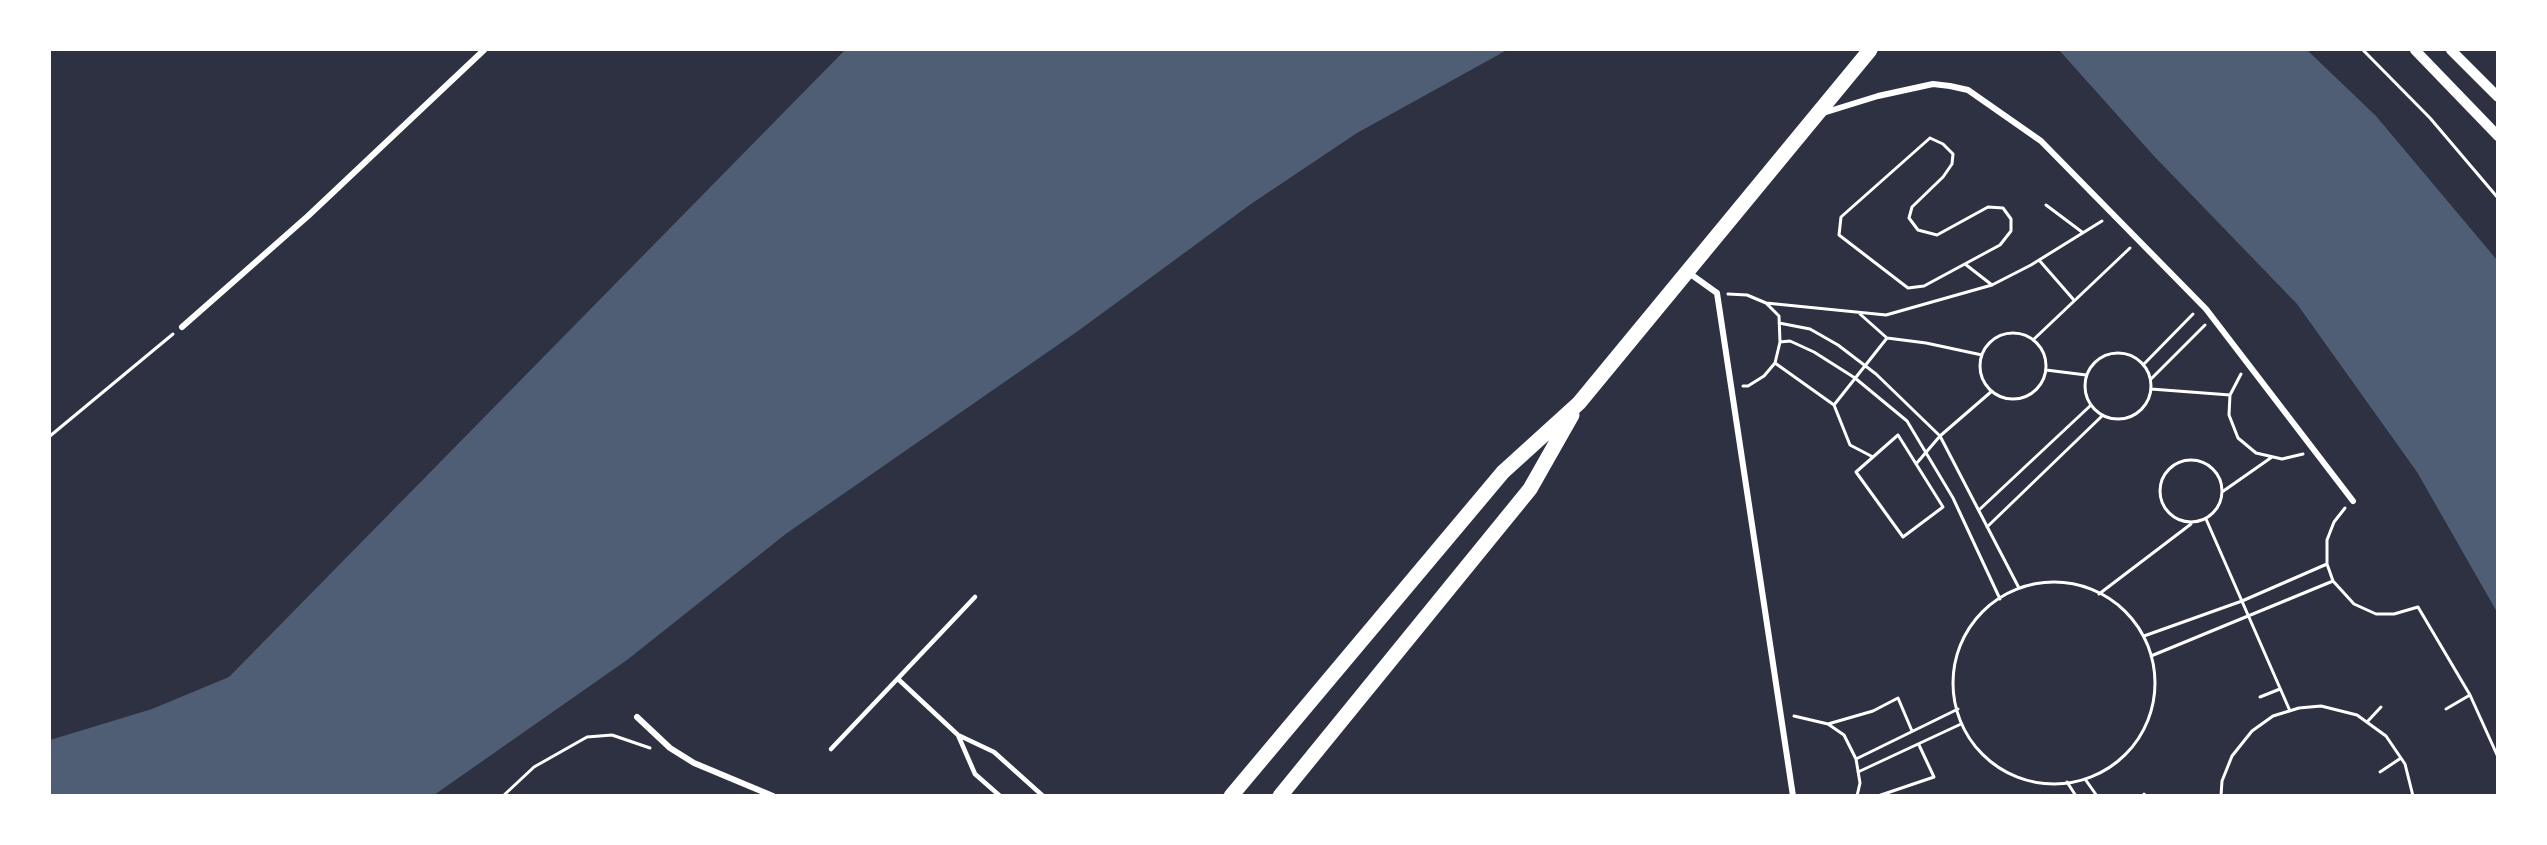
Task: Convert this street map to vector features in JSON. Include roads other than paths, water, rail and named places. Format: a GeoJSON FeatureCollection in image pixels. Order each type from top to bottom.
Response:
{"type":"FeatureCollection","features":[{"type":"Feature","properties":{"kind":"main road"},"geometry":{"type":"LineString","coordinates":[[1231,795],[1503,472],[1579,403],[1689,273],[1870,50]]}},
{"type":"Feature","properties":{"kind":"main road"},"geometry":{"type":"LineString","coordinates":[[1280,795],[1530,489],[1579,403]]}},
{"type":"Feature","properties":{"kind":"street"},"geometry":{"type":"LineString","coordinates":[[182,327],[308,216],[484,50]]}},
{"type":"Feature","properties":{"kind":"street"},"geometry":{"type":"LineString","coordinates":[[2415,50],[2498,136]]}},
{"type":"Feature","properties":{"kind":"street"},"geometry":{"type":"LineString","coordinates":[[2451,50],[2498,97]]}},
{"type":"Feature","properties":{"kind":"street"},"geometry":{"type":"LineString","coordinates":[[1817,116],[1878,96],[1933,84],[1968,90],[2041,141],[2202,305],[2250,364],[2311,449],[2353,501]]}},
{"type":"Feature","properties":{"kind":"street"},"geometry":{"type":"LineString","coordinates":[[1689,273],[1717,293],[1792,795]]}},
{"type":"Feature","properties":{"kind":"street"},"geometry":{"type":"LineString","coordinates":[[638,717],[670,748],[694,763],[773,795]]}},
{"type":"Feature","properties":{"kind":"lane"},"geometry":{"type":"LineString","coordinates":[[831,749],[975,597]]}},
{"type":"Feature","properties":{"kind":"lane"},"geometry":{"type":"LineString","coordinates":[[898,679],[958,735],[994,752],[1043,795]]}},
{"type":"Feature","properties":{"kind":"lane"},"geometry":{"type":"LineString","coordinates":[[958,735],[975,774],[1000,795]]}},
{"type":"Feature","properties":{"kind":"water"},"geometry":{"type":"Polygon","coordinates":[[[845,50],[1507,50],[1357,133],[1251,204],[1078,331],[787,533],[627,660],[434,795],[50,795],[50,740],[152,709],[229,677],[845,50]]]}},
{"type":"Feature","properties":{"kind":"water"},"geometry":{"type":"Polygon","coordinates":[[[2059,50],[2307,50],[2376,116],[2497,260],[2497,612],[2417,472],[2297,304],[2153,155],[2059,50]]]}}]}
